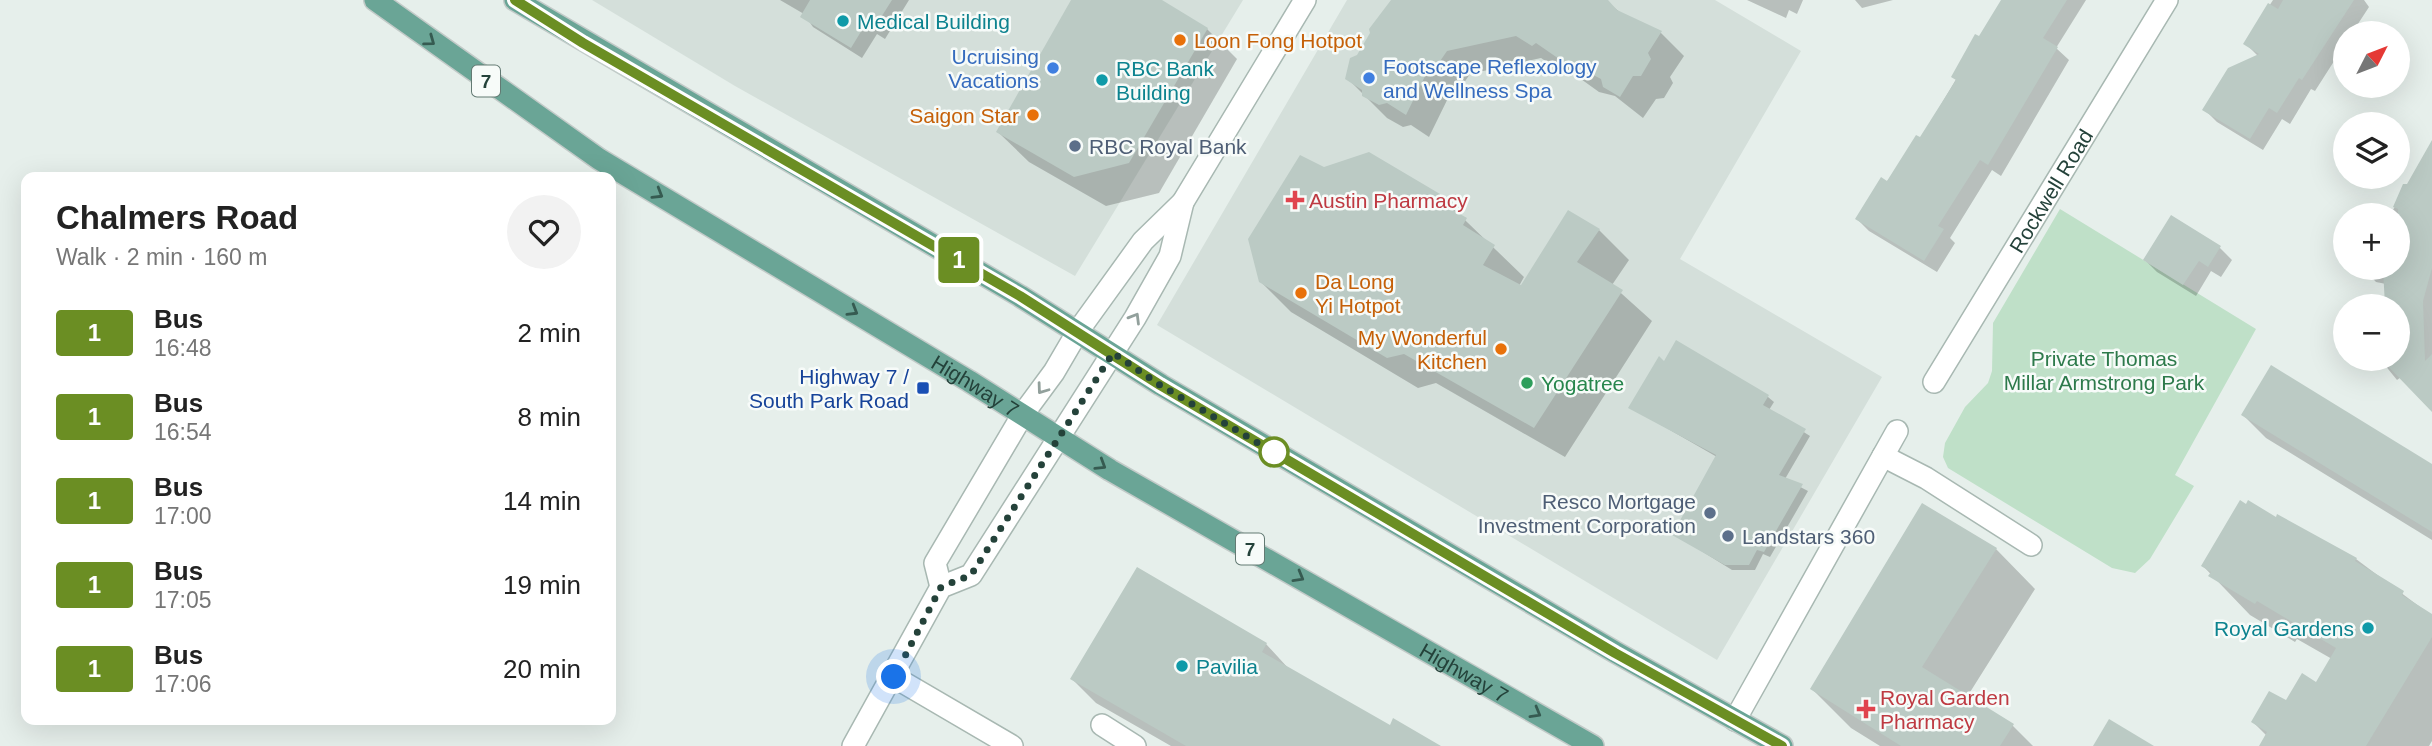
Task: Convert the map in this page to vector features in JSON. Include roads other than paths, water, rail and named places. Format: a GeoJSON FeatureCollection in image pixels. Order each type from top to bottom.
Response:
{"type":"FeatureCollection","features":[{"type":"Feature","properties":{"kind":"main road","name":"Highway 7"},"geometry":{"type":"LineString","coordinates":[[375,0],[599,159],[1024,414],[1110,470],[1593,746]]}},
{"type":"Feature","properties":{"kind":"main road"},"geometry":{"type":"LineString","coordinates":[[515,0],[1078,331],[1160,385],[1782,746]]}},
{"type":"Feature","properties":{"kind":"street"},"geometry":{"type":"LineString","coordinates":[[941,587],[935,563],[1024,414],[1054,372],[1078,331],[1143,241],[1183,202],[1306,0]]}},
{"type":"Feature","properties":{"kind":"street","name":"Rockwell Road"},"geometry":{"type":"LineString","coordinates":[[1934,382],[2167,0]]}},
{"type":"Feature","properties":{"kind":"street"},"geometry":{"type":"LineString","coordinates":[[853,746],[894,677],[941,587],[971,575],[1113,353],[1170,256],[1183,202]]}},
{"type":"Feature","properties":{"kind":"street"},"geometry":{"type":"LineString","coordinates":[[1735,720],[1897,431]]}},
{"type":"Feature","properties":{"kind":"street"},"geometry":{"type":"LineString","coordinates":[[1883,456],[1926,478],[2031,545]]}},
{"type":"Feature","properties":{"kind":"street"},"geometry":{"type":"LineString","coordinates":[[894,677],[1012,746]]}},
{"type":"Feature","properties":{"kind":"street"},"geometry":{"type":"LineString","coordinates":[[1102,725],[1135,746]]}},
{"type":"Feature","properties":{"kind":"place","name":"Medical Building"},"geometry":{"type":"Point","coordinates":[843,21]}},
{"type":"Feature","properties":{"kind":"place","name":"Loon Fong Hotpot"},"geometry":{"type":"Point","coordinates":[1180,40]}},
{"type":"Feature","properties":{"kind":"place","name":"Ucruising Vacations"},"geometry":{"type":"Point","coordinates":[1053,68]}},
{"type":"Feature","properties":{"kind":"place","name":"Footscape Reflexology and Wellness Spa"},"geometry":{"type":"Point","coordinates":[1369,78]}},
{"type":"Feature","properties":{"kind":"place","name":"RBC Bank Building"},"geometry":{"type":"Point","coordinates":[1102,80]}},
{"type":"Feature","properties":{"kind":"place","name":"Saigon Star"},"geometry":{"type":"Point","coordinates":[1033,115]}},
{"type":"Feature","properties":{"kind":"place","name":"RBC Royal Bank"},"geometry":{"type":"Point","coordinates":[1075,146]}},
{"type":"Feature","properties":{"kind":"place","name":"Austin Pharmacy"},"geometry":{"type":"Point","coordinates":[1295,200]}},
{"type":"Feature","properties":{"kind":"place","name":"Da Long Yi Hotpot"},"geometry":{"type":"Point","coordinates":[1301,293]}},
{"type":"Feature","properties":{"kind":"place","name":"My Wonderful Kitchen"},"geometry":{"type":"Point","coordinates":[1501,349]}},
{"type":"Feature","properties":{"kind":"place","name":"Yogatree"},"geometry":{"type":"Point","coordinates":[1527,383]}},
{"type":"Feature","properties":{"kind":"place","name":"Highway 7 / South Park Road"},"geometry":{"type":"Point","coordinates":[923,388]}},
{"type":"Feature","properties":{"kind":"place","name":"Resco Mortgage Investment Corporation"},"geometry":{"type":"Point","coordinates":[1710,513]}},
{"type":"Feature","properties":{"kind":"place","name":"Landstars 360"},"geometry":{"type":"Point","coordinates":[1728,536]}},
{"type":"Feature","properties":{"kind":"place","name":"Royal Gardens"},"geometry":{"type":"Point","coordinates":[2368,628]}},
{"type":"Feature","properties":{"kind":"place","name":"Pavilia"},"geometry":{"type":"Point","coordinates":[1182,666]}},
{"type":"Feature","properties":{"kind":"place","name":"Royal Garden Pharmacy"},"geometry":{"type":"Point","coordinates":[1866,709]}},
{"type":"Feature","properties":{"kind":"park label","name":"Private Thomas Millar Armstrong Park"},"geometry":{"type":"Point","coordinates":[2104,370]}}]}
